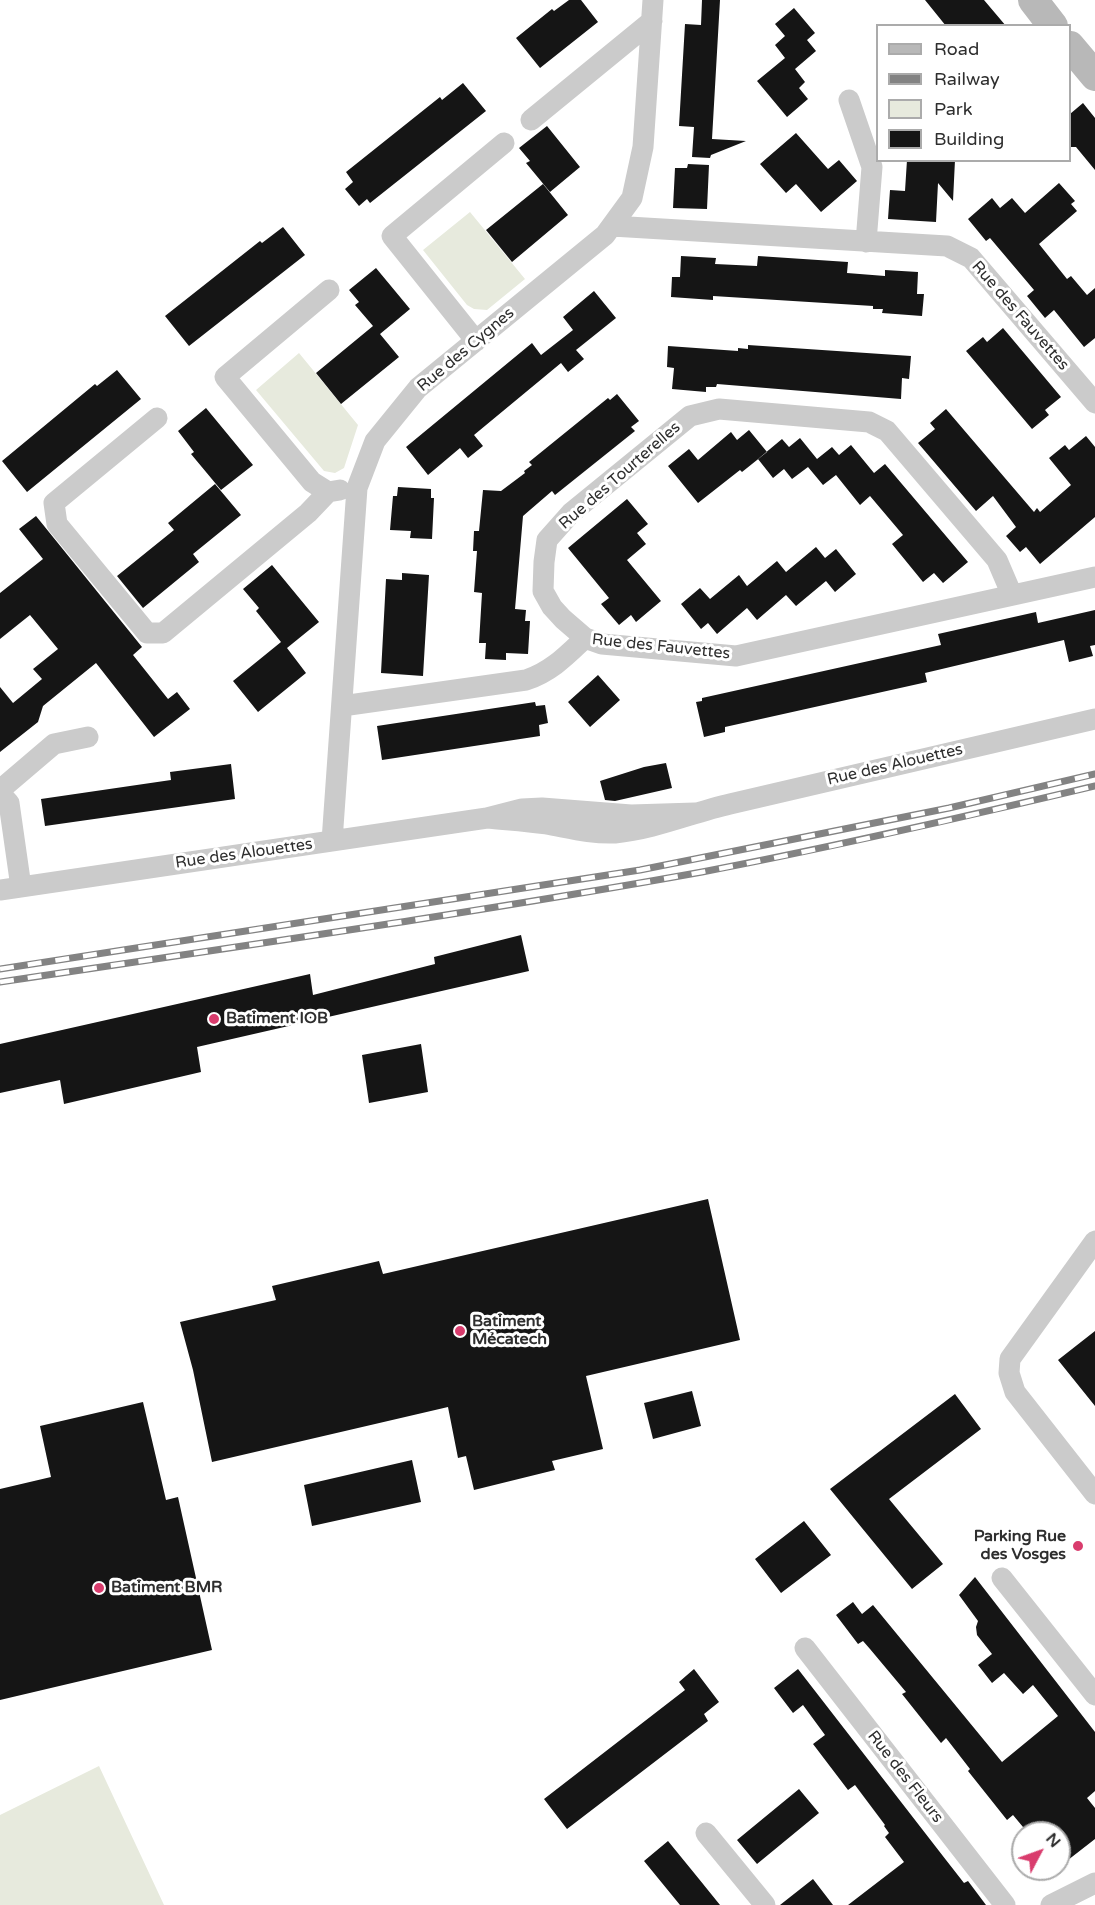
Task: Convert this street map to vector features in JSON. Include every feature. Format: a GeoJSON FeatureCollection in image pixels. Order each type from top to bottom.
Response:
{"type":"FeatureCollection","features":[{"type":"Feature","properties":{"kind":"street","name":"Rue des Cygnes"},"geometry":{"type":"LineString","coordinates":[[332,841],[357,488],[375,441],[418,388],[605,236],[632,198],[643,147],[653,0]]}},
{"type":"Feature","properties":{"kind":"street"},"geometry":{"type":"LineString","coordinates":[[1033,0],[1051,24]]}},
{"type":"Feature","properties":{"kind":"street"},"geometry":{"type":"LineString","coordinates":[[531,120],[652,21]]}},
{"type":"Feature","properties":{"kind":"street"},"geometry":{"type":"LineString","coordinates":[[849,100],[872,166],[866,242]]}},
{"type":"Feature","properties":{"kind":"street"},"geometry":{"type":"LineString","coordinates":[[476,341],[392,236],[504,143]]}},
{"type":"Feature","properties":{"kind":"street","name":"Rue des Fauvettes"},"geometry":{"type":"LineString","coordinates":[[612,225],[947,246],[971,258],[1095,403]]}},
{"type":"Feature","properties":{"kind":"street"},"geometry":{"type":"LineString","coordinates":[[327,492],[312,482],[225,376],[329,290]]}},
{"type":"Feature","properties":{"kind":"street","name":"Rue des Tourterelles"},"geometry":{"type":"LineString","coordinates":[[585,638],[552,607],[543,591],[547,540],[571,513],[690,416],[719,409],[869,422],[887,431],[997,560],[1012,595]]}},
{"type":"Feature","properties":{"kind":"street"},"geometry":{"type":"LineString","coordinates":[[157,418],[54,503],[57,524],[147,633],[163,633],[308,513],[327,492],[357,488]]}},
{"type":"Feature","properties":{"kind":"street","name":"Rue des Fauvettes"},"geometry":{"type":"LineString","coordinates":[[342,706],[526,680],[554,668],[585,638],[602,644],[736,656],[1095,577]]}},
{"type":"Feature","properties":{"kind":"street","name":"Rue des Alouettes"},"geometry":{"type":"LineString","coordinates":[[0,890],[487,818],[522,809],[542,808],[631,815],[694,813],[1095,720]]}},
{"type":"Feature","properties":{"kind":"street"},"geometry":{"type":"LineString","coordinates":[[21,887],[9,803],[0,791],[54,744],[88,737]]}},
{"type":"Feature","properties":{"kind":"street"},"geometry":{"type":"LineString","coordinates":[[1095,1241],[1010,1359],[1009,1373],[1015,1392],[1095,1494]]}},
{"type":"Feature","properties":{"kind":"street"},"geometry":{"type":"LineString","coordinates":[[1002,1578],[1095,1695]]}},
{"type":"Feature","properties":{"kind":"street","name":"Rue des Fleurs"},"geometry":{"type":"LineString","coordinates":[[805,1648],[1005,1905]]}},
{"type":"Feature","properties":{"kind":"street"},"geometry":{"type":"LineString","coordinates":[[706,1833],[765,1905]]}},
{"type":"Feature","properties":{"kind":"street"},"geometry":{"type":"LineString","coordinates":[[1051,1905],[1095,1883]]}},
{"type":"Feature","properties":{"kind":"green space"},"geometry":{"type":"Polygon","coordinates":[[[470,212],[525,279],[487,310],[474,309],[467,305],[423,250],[470,212]]]}},
{"type":"Feature","properties":{"kind":"green space"},"geometry":{"type":"Polygon","coordinates":[[[299,353],[358,425],[344,468],[335,473],[324,471],[256,390],[299,353]]]}},
{"type":"Feature","properties":{"kind":"green space"},"geometry":{"type":"Polygon","coordinates":[[[99,1766],[164,1905],[0,1905],[0,1815],[99,1766]]]}},
{"type":"Feature","properties":{"kind":"building"},"geometry":{"type":"Polygon","coordinates":[[[569,0],[581,0],[598,22],[540,68],[516,38],[552,9],[554,11],[569,0]]]}},
{"type":"Feature","properties":{"kind":"building"},"geometry":{"type":"Polygon","coordinates":[[[702,0],[720,0],[712,139],[746,141],[711,155],[710,158],[692,157],[694,127],[679,126],[685,24],[701,25],[702,0]]]}},
{"type":"Feature","properties":{"kind":"building"},"geometry":{"type":"Polygon","coordinates":[[[925,0],[984,0],[1004,24],[944,24],[925,0]]]}},
{"type":"Feature","properties":{"kind":"building"},"geometry":{"type":"Polygon","coordinates":[[[794,8],[815,33],[807,40],[816,51],[795,69],[805,82],[799,88],[808,99],[787,117],[757,81],[785,58],[775,45],[785,36],[775,24],[794,8]]]}},
{"type":"Feature","properties":{"kind":"building"},"geometry":{"type":"Polygon","coordinates":[[[463,83],[486,111],[370,203],[367,199],[359,206],[345,189],[353,182],[346,172],[440,97],[442,100],[463,83]]]}},
{"type":"Feature","properties":{"kind":"building"},"geometry":{"type":"Polygon","coordinates":[[[1083,103],[1095,118],[1095,170],[1076,147],[1071,147],[1071,113],[1083,103]]]}},
{"type":"Feature","properties":{"kind":"building"},"geometry":{"type":"Polygon","coordinates":[[[547,126],[580,167],[550,192],[526,163],[530,161],[519,148],[547,126]]]}},
{"type":"Feature","properties":{"kind":"building"},"geometry":{"type":"Polygon","coordinates":[[[796,133],[828,169],[839,160],[857,181],[821,212],[796,184],[786,193],[760,164],[796,133]]]}},
{"type":"Feature","properties":{"kind":"building"},"geometry":{"type":"Polygon","coordinates":[[[907,162],[955,162],[953,201],[938,183],[936,222],[888,219],[890,190],[905,191],[907,162]]]}},
{"type":"Feature","properties":{"kind":"building"},"geometry":{"type":"Polygon","coordinates":[[[688,164],[709,165],[707,209],[673,208],[675,168],[687,168],[688,164]]]}},
{"type":"Feature","properties":{"kind":"building"},"geometry":{"type":"Polygon","coordinates":[[[1059,183],[1075,201],[1071,204],[1077,211],[1039,244],[1067,279],[1071,276],[1087,295],[1095,288],[1095,338],[1084,347],[1054,310],[1045,318],[1027,296],[1034,290],[990,238],[986,241],[968,219],[992,198],[1000,208],[1012,198],[1025,213],[1059,183]]]}},
{"type":"Feature","properties":{"kind":"building"},"geometry":{"type":"Polygon","coordinates":[[[543,184],[568,215],[512,262],[486,230],[543,184]]]}},
{"type":"Feature","properties":{"kind":"building"},"geometry":{"type":"Polygon","coordinates":[[[283,227],[305,255],[189,346],[165,316],[260,241],[262,243],[283,227]]]}},
{"type":"Feature","properties":{"kind":"building"},"geometry":{"type":"Polygon","coordinates":[[[681,256],[716,258],[715,264],[757,266],[758,256],[848,262],[847,273],[885,276],[885,270],[918,272],[917,294],[924,294],[922,316],[882,313],[883,309],[873,309],[873,306],[713,296],[713,300],[671,297],[672,277],[680,277],[681,256]]]}},
{"type":"Feature","properties":{"kind":"building"},"geometry":{"type":"Polygon","coordinates":[[[376,268],[410,309],[380,334],[399,357],[341,404],[316,373],[373,326],[355,305],[359,302],[349,290],[376,268]]]}},
{"type":"Feature","properties":{"kind":"building"},"geometry":{"type":"Polygon","coordinates":[[[594,291],[616,318],[576,350],[584,359],[568,372],[561,363],[474,435],[483,446],[468,458],[460,448],[428,475],[406,447],[532,343],[541,355],[573,330],[563,317],[594,291]]]}},
{"type":"Feature","properties":{"kind":"building"},"geometry":{"type":"Polygon","coordinates":[[[1003,328],[1061,397],[1045,410],[1049,415],[1032,429],[966,351],[983,337],[987,342],[1003,328]]]}},
{"type":"Feature","properties":{"kind":"building"},"geometry":{"type":"Polygon","coordinates":[[[748,345],[911,356],[909,379],[902,378],[901,399],[717,384],[716,387],[706,387],[706,392],[672,389],[674,368],[667,367],[668,346],[738,351],[738,348],[748,349],[748,345]]]}},
{"type":"Feature","properties":{"kind":"building"},"geometry":{"type":"Polygon","coordinates":[[[117,370],[141,399],[27,492],[2,461],[95,384],[97,386],[117,370]]]}},
{"type":"Feature","properties":{"kind":"building"},"geometry":{"type":"Polygon","coordinates":[[[617,394],[639,421],[631,427],[635,431],[555,495],[552,491],[523,516],[515,609],[526,610],[525,621],[530,621],[528,654],[506,653],[506,660],[485,659],[486,643],[479,643],[482,593],[474,592],[477,551],[473,551],[474,531],[479,531],[483,490],[501,491],[525,473],[524,471],[532,465],[529,462],[608,398],[610,400],[617,394]]]}},
{"type":"Feature","properties":{"kind":"building"},"geometry":{"type":"Polygon","coordinates":[[[206,408],[253,465],[221,490],[191,454],[194,452],[178,431],[206,408]]]}},
{"type":"Feature","properties":{"kind":"building"},"geometry":{"type":"Polygon","coordinates":[[[946,409],[1034,512],[1037,508],[1040,512],[1071,485],[1049,458],[1065,445],[1069,450],[1086,436],[1095,447],[1095,517],[1040,564],[1026,547],[1020,552],[1006,536],[1016,527],[993,496],[976,511],[918,443],[935,429],[930,423],[946,409]]]}},
{"type":"Feature","properties":{"kind":"building"},"geometry":{"type":"Polygon","coordinates":[[[749,430],[767,452],[698,503],[668,466],[689,449],[698,460],[731,432],[737,440],[749,430]]]}},
{"type":"Feature","properties":{"kind":"building"},"geometry":{"type":"Polygon","coordinates":[[[800,438],[817,459],[832,447],[839,455],[851,445],[874,473],[885,464],[968,562],[943,583],[934,573],[923,582],[892,544],[903,535],[870,496],[860,505],[836,475],[823,485],[808,467],[792,479],[784,469],[773,478],[758,459],[782,439],[789,447],[800,438]]]}},
{"type":"Feature","properties":{"kind":"building"},"geometry":{"type":"Polygon","coordinates":[[[215,484],[241,515],[193,554],[199,562],[143,608],[117,576],[174,530],[168,523],[215,484]]]}},
{"type":"Feature","properties":{"kind":"building"},"geometry":{"type":"Polygon","coordinates":[[[398,487],[431,489],[431,498],[434,498],[432,539],[410,538],[411,531],[390,530],[393,496],[397,496],[398,487]]]}},
{"type":"Feature","properties":{"kind":"building"},"geometry":{"type":"Polygon","coordinates":[[[627,499],[648,524],[637,533],[646,544],[627,560],[661,601],[636,622],[631,615],[619,625],[601,604],[609,598],[568,548],[627,499]]]}},
{"type":"Feature","properties":{"kind":"building"},"geometry":{"type":"Polygon","coordinates":[[[36,516],[142,647],[133,655],[168,699],[177,692],[190,709],[154,737],[96,663],[43,706],[38,722],[0,752],[0,687],[13,703],[42,679],[33,669],[58,649],[30,615],[0,639],[0,593],[43,559],[19,529],[36,516]]]}},
{"type":"Feature","properties":{"kind":"building"},"geometry":{"type":"Polygon","coordinates":[[[816,547],[825,558],[836,549],[856,574],[835,592],[826,581],[796,606],[786,595],[757,620],[747,608],[717,634],[708,623],[701,629],[681,604],[700,588],[710,599],[739,575],[747,586],[777,561],[786,572],[816,547]]]}},
{"type":"Feature","properties":{"kind":"building"},"geometry":{"type":"Polygon","coordinates":[[[272,565],[319,622],[287,648],[306,673],[258,712],[233,681],[281,642],[256,611],[259,608],[243,589],[272,565]]]}},
{"type":"Feature","properties":{"kind":"building"},"geometry":{"type":"Polygon","coordinates":[[[402,573],[429,575],[423,676],[381,673],[386,579],[402,580],[402,573]]]}},
{"type":"Feature","properties":{"kind":"building"},"geometry":{"type":"Polygon","coordinates":[[[1095,610],[1095,645],[1090,646],[1093,656],[1069,662],[1064,640],[925,673],[927,682],[725,727],[725,732],[704,737],[696,702],[702,701],[702,698],[941,645],[938,634],[1036,612],[1038,623],[1095,610]]]}},
{"type":"Feature","properties":{"kind":"building"},"geometry":{"type":"Polygon","coordinates":[[[598,675],[620,700],[590,727],[568,702],[598,675]]]}},
{"type":"Feature","properties":{"kind":"building"},"geometry":{"type":"Polygon","coordinates":[[[535,702],[536,706],[545,705],[548,723],[539,725],[540,736],[382,760],[377,726],[535,702]]]}},
{"type":"Feature","properties":{"kind":"building"},"geometry":{"type":"Polygon","coordinates":[[[666,763],[672,788],[615,801],[605,800],[600,781],[644,767],[666,763]]]}},
{"type":"Feature","properties":{"kind":"building"},"geometry":{"type":"Polygon","coordinates":[[[231,764],[235,799],[45,826],[41,799],[171,780],[170,772],[231,764]]]}},
{"type":"Feature","properties":{"kind":"building","name":"Batiment IOB"},"geometry":{"type":"Polygon","coordinates":[[[521,935],[529,971],[197,1047],[201,1072],[64,1104],[60,1080],[0,1093],[0,1044],[310,974],[313,995],[435,964],[434,957],[521,935]]]}},
{"type":"Feature","properties":{"kind":"building"},"geometry":{"type":"Polygon","coordinates":[[[421,1044],[428,1092],[369,1103],[362,1055],[421,1044]]]}},
{"type":"Feature","properties":{"kind":"building","name":"Batiment Mécatech"},"geometry":{"type":"Polygon","coordinates":[[[708,1199],[740,1340],[586,1376],[603,1449],[552,1461],[555,1470],[474,1490],[466,1456],[458,1458],[448,1407],[212,1462],[193,1370],[180,1322],[276,1300],[272,1286],[379,1261],[383,1274],[708,1199]]]}},
{"type":"Feature","properties":{"kind":"building"},"geometry":{"type":"Polygon","coordinates":[[[1095,1331],[1095,1406],[1058,1360],[1095,1331]]]}},
{"type":"Feature","properties":{"kind":"building"},"geometry":{"type":"Polygon","coordinates":[[[692,1391],[701,1426],[653,1439],[644,1403],[692,1391]]]}},
{"type":"Feature","properties":{"kind":"building"},"geometry":{"type":"Polygon","coordinates":[[[955,1394],[981,1429],[889,1499],[943,1564],[912,1589],[830,1489],[955,1394]]]}},
{"type":"Feature","properties":{"kind":"building","name":"Batiment BMR"},"geometry":{"type":"Polygon","coordinates":[[[143,1402],[166,1500],[178,1497],[212,1650],[0,1700],[0,1489],[51,1477],[40,1426],[143,1402]]]}},
{"type":"Feature","properties":{"kind":"building"},"geometry":{"type":"Polygon","coordinates":[[[412,1460],[421,1502],[312,1526],[304,1485],[412,1460]]]}},
{"type":"Feature","properties":{"kind":"building"},"geometry":{"type":"Polygon","coordinates":[[[804,1521],[831,1555],[781,1593],[755,1559],[804,1521]]]}},
{"type":"Feature","properties":{"kind":"building"},"geometry":{"type":"Polygon","coordinates":[[[975,1577],[1095,1732],[1095,1791],[1087,1798],[1095,1808],[1095,1839],[1071,1858],[1071,1821],[1018,1821],[1013,1815],[1007,1820],[968,1771],[970,1769],[946,1738],[941,1743],[902,1694],[906,1692],[863,1641],[858,1644],[836,1615],[853,1602],[862,1614],[873,1605],[1002,1762],[1058,1716],[1033,1685],[1023,1694],[1004,1673],[992,1683],[978,1665],[992,1654],[977,1635],[978,1621],[959,1595],[975,1577]]]}},
{"type":"Feature","properties":{"kind":"building"},"geometry":{"type":"Polygon","coordinates":[[[694,1669],[719,1702],[704,1714],[708,1721],[567,1829],[544,1799],[685,1690],[679,1682],[694,1669]]]}},
{"type":"Feature","properties":{"kind":"building"},"geometry":{"type":"Polygon","coordinates":[[[798,1669],[964,1883],[968,1881],[986,1905],[848,1905],[904,1862],[885,1837],[889,1833],[885,1825],[855,1785],[848,1790],[813,1744],[825,1735],[803,1705],[793,1713],[774,1688],[798,1669]]]}},
{"type":"Feature","properties":{"kind":"building"},"geometry":{"type":"Polygon","coordinates":[[[799,1789],[819,1813],[757,1864],[737,1840],[799,1789]]]}},
{"type":"Feature","properties":{"kind":"building"},"geometry":{"type":"Polygon","coordinates":[[[668,1841],[720,1905],[680,1905],[644,1861],[668,1841]]]}},
{"type":"Feature","properties":{"kind":"building"},"geometry":{"type":"Polygon","coordinates":[[[813,1879],[833,1905],[780,1905],[813,1879]]]}},
{"type":"Feature","properties":{"kind":"railway"},"geometry":{"type":"LineString","coordinates":[[0,969],[640,870],[949,808],[1095,774]]}},
{"type":"Feature","properties":{"kind":"railway"},"geometry":{"type":"LineString","coordinates":[[0,982],[439,916],[702,872],[899,831],[1095,786]]}},
{"type":"Feature","properties":{"kind":"place","name":"Batiment IOB"},"geometry":{"type":"Point","coordinates":[214,1019]}},
{"type":"Feature","properties":{"kind":"place","name":"Batiment Mécatech"},"geometry":{"type":"Point","coordinates":[460,1331]}},
{"type":"Feature","properties":{"kind":"place","name":"Parking Rue des Vosges"},"geometry":{"type":"Point","coordinates":[1078,1546]}},
{"type":"Feature","properties":{"kind":"place","name":"Batiment BMR"},"geometry":{"type":"Point","coordinates":[99,1588]}}]}
